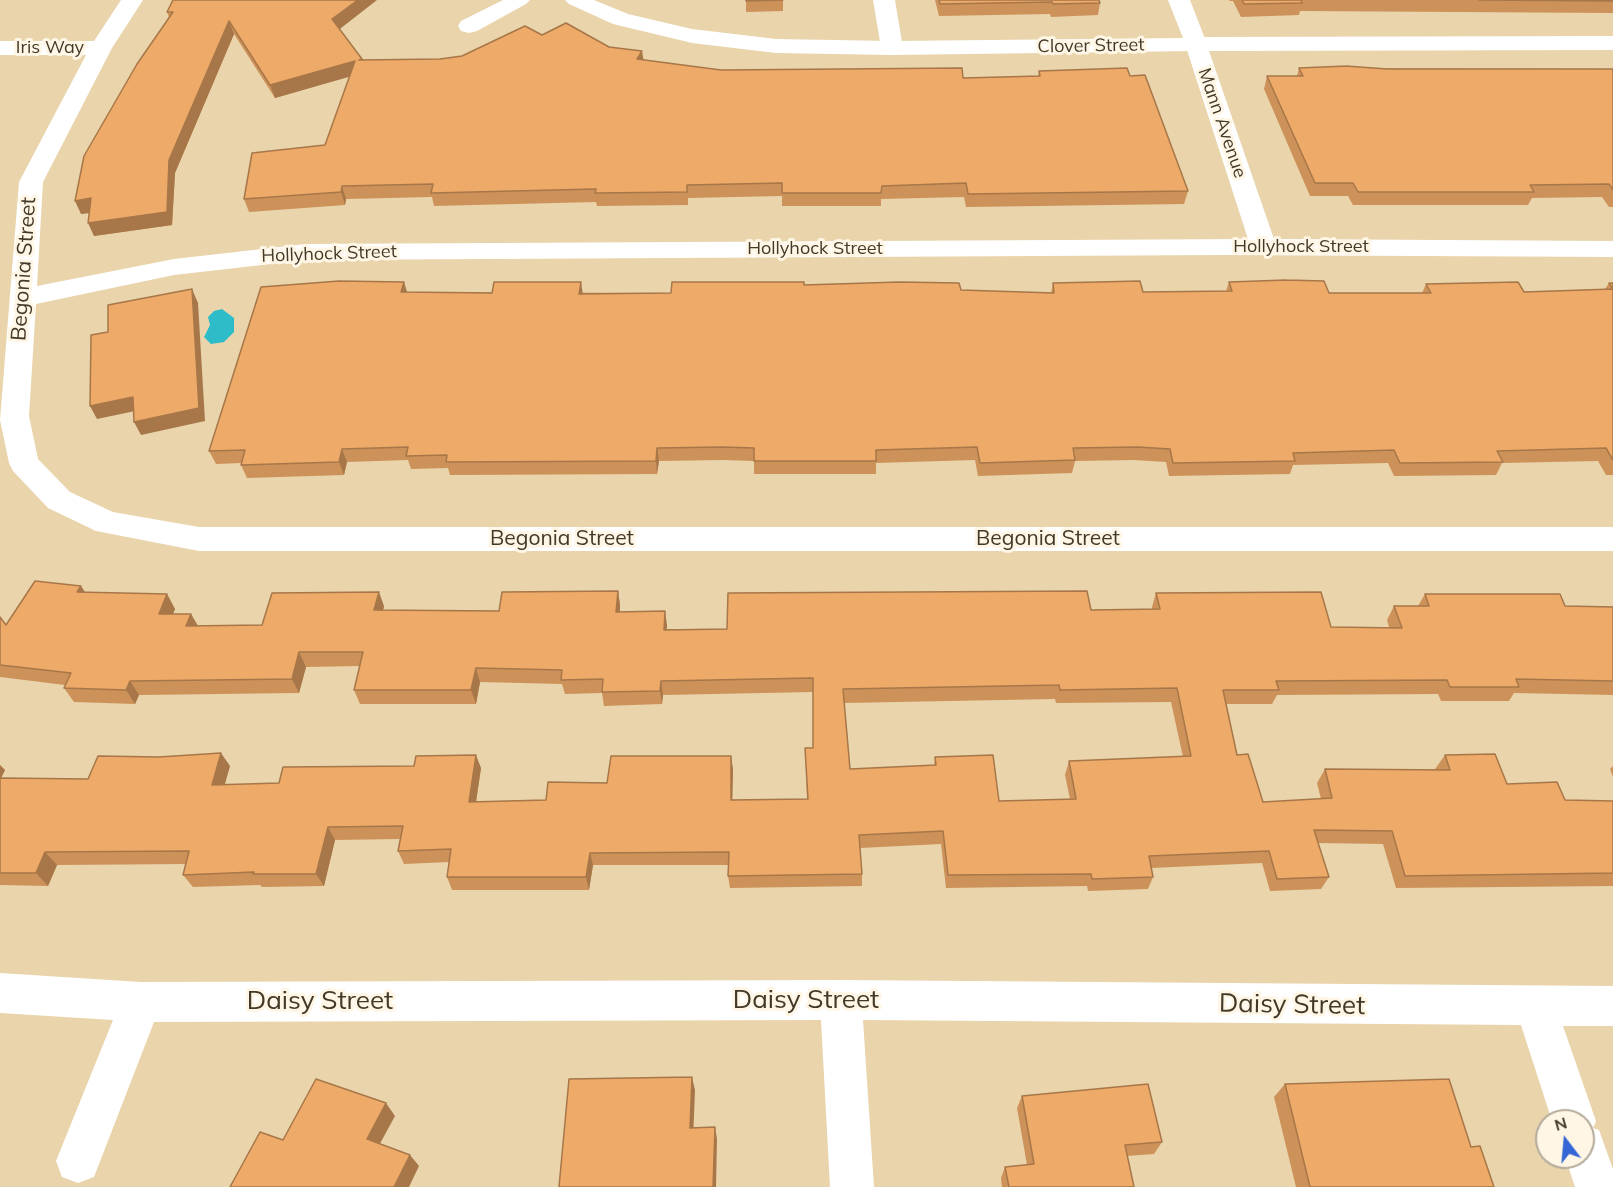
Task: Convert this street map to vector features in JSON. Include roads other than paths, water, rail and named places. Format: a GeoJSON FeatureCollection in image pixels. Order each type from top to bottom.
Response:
{"type":"FeatureCollection","features":[{"type":"Feature","properties":{"kind":"street","name":"Begonia Street"},"geometry":{"type":"LineString","coordinates":[[132,0],[101,48],[31,182],[14,417],[24,463],[59,500],[107,523],[199,539],[1613,539]]}},
{"type":"Feature","properties":{"kind":"street"},"geometry":{"type":"LineString","coordinates":[[469,26],[519,0]]}},
{"type":"Feature","properties":{"kind":"street","name":"Clover Street"},"geometry":{"type":"LineString","coordinates":[[576,0],[621,19],[692,36],[776,46],[892,48],[1196,44],[1613,43]]}},
{"type":"Feature","properties":{"kind":"street"},"geometry":{"type":"LineString","coordinates":[[884,0],[892,48]]}},
{"type":"Feature","properties":{"kind":"street","name":"Mann Avenue"},"geometry":{"type":"LineString","coordinates":[[1179,0],[1264,247]]}},
{"type":"Feature","properties":{"kind":"street","name":"Iris Way"},"geometry":{"type":"LineString","coordinates":[[0,48],[101,48]]}},
{"type":"Feature","properties":{"kind":"street","name":"Hollyhock Street"},"geometry":{"type":"LineString","coordinates":[[21,298],[174,267],[306,252],[1264,247],[1613,249]]}},
{"type":"Feature","properties":{"kind":"street","name":"Daisy Street"},"geometry":{"type":"LineString","coordinates":[[0,993],[141,1002],[841,1000],[1613,1006]]}},
{"type":"Feature","properties":{"kind":"street"},"geometry":{"type":"LineString","coordinates":[[841,1000],[852,1187]]}},
{"type":"Feature","properties":{"kind":"street"},"geometry":{"type":"LineString","coordinates":[[78,1161],[141,1002]]}},
{"type":"Feature","properties":{"kind":"street"},"geometry":{"type":"LineString","coordinates":[[1536,1007],[1570,1109]]}},
{"type":"Feature","properties":{"kind":"street"},"geometry":{"type":"LineString","coordinates":[[1591,1169],[1597,1187]]}},
{"type":"Feature","properties":{"kind":"water"},"geometry":{"type":"Polygon","coordinates":[[[222,309],[234,318],[234,332],[224,342],[211,344],[204,337],[210,325],[208,317],[214,311],[222,309]]]}}]}
